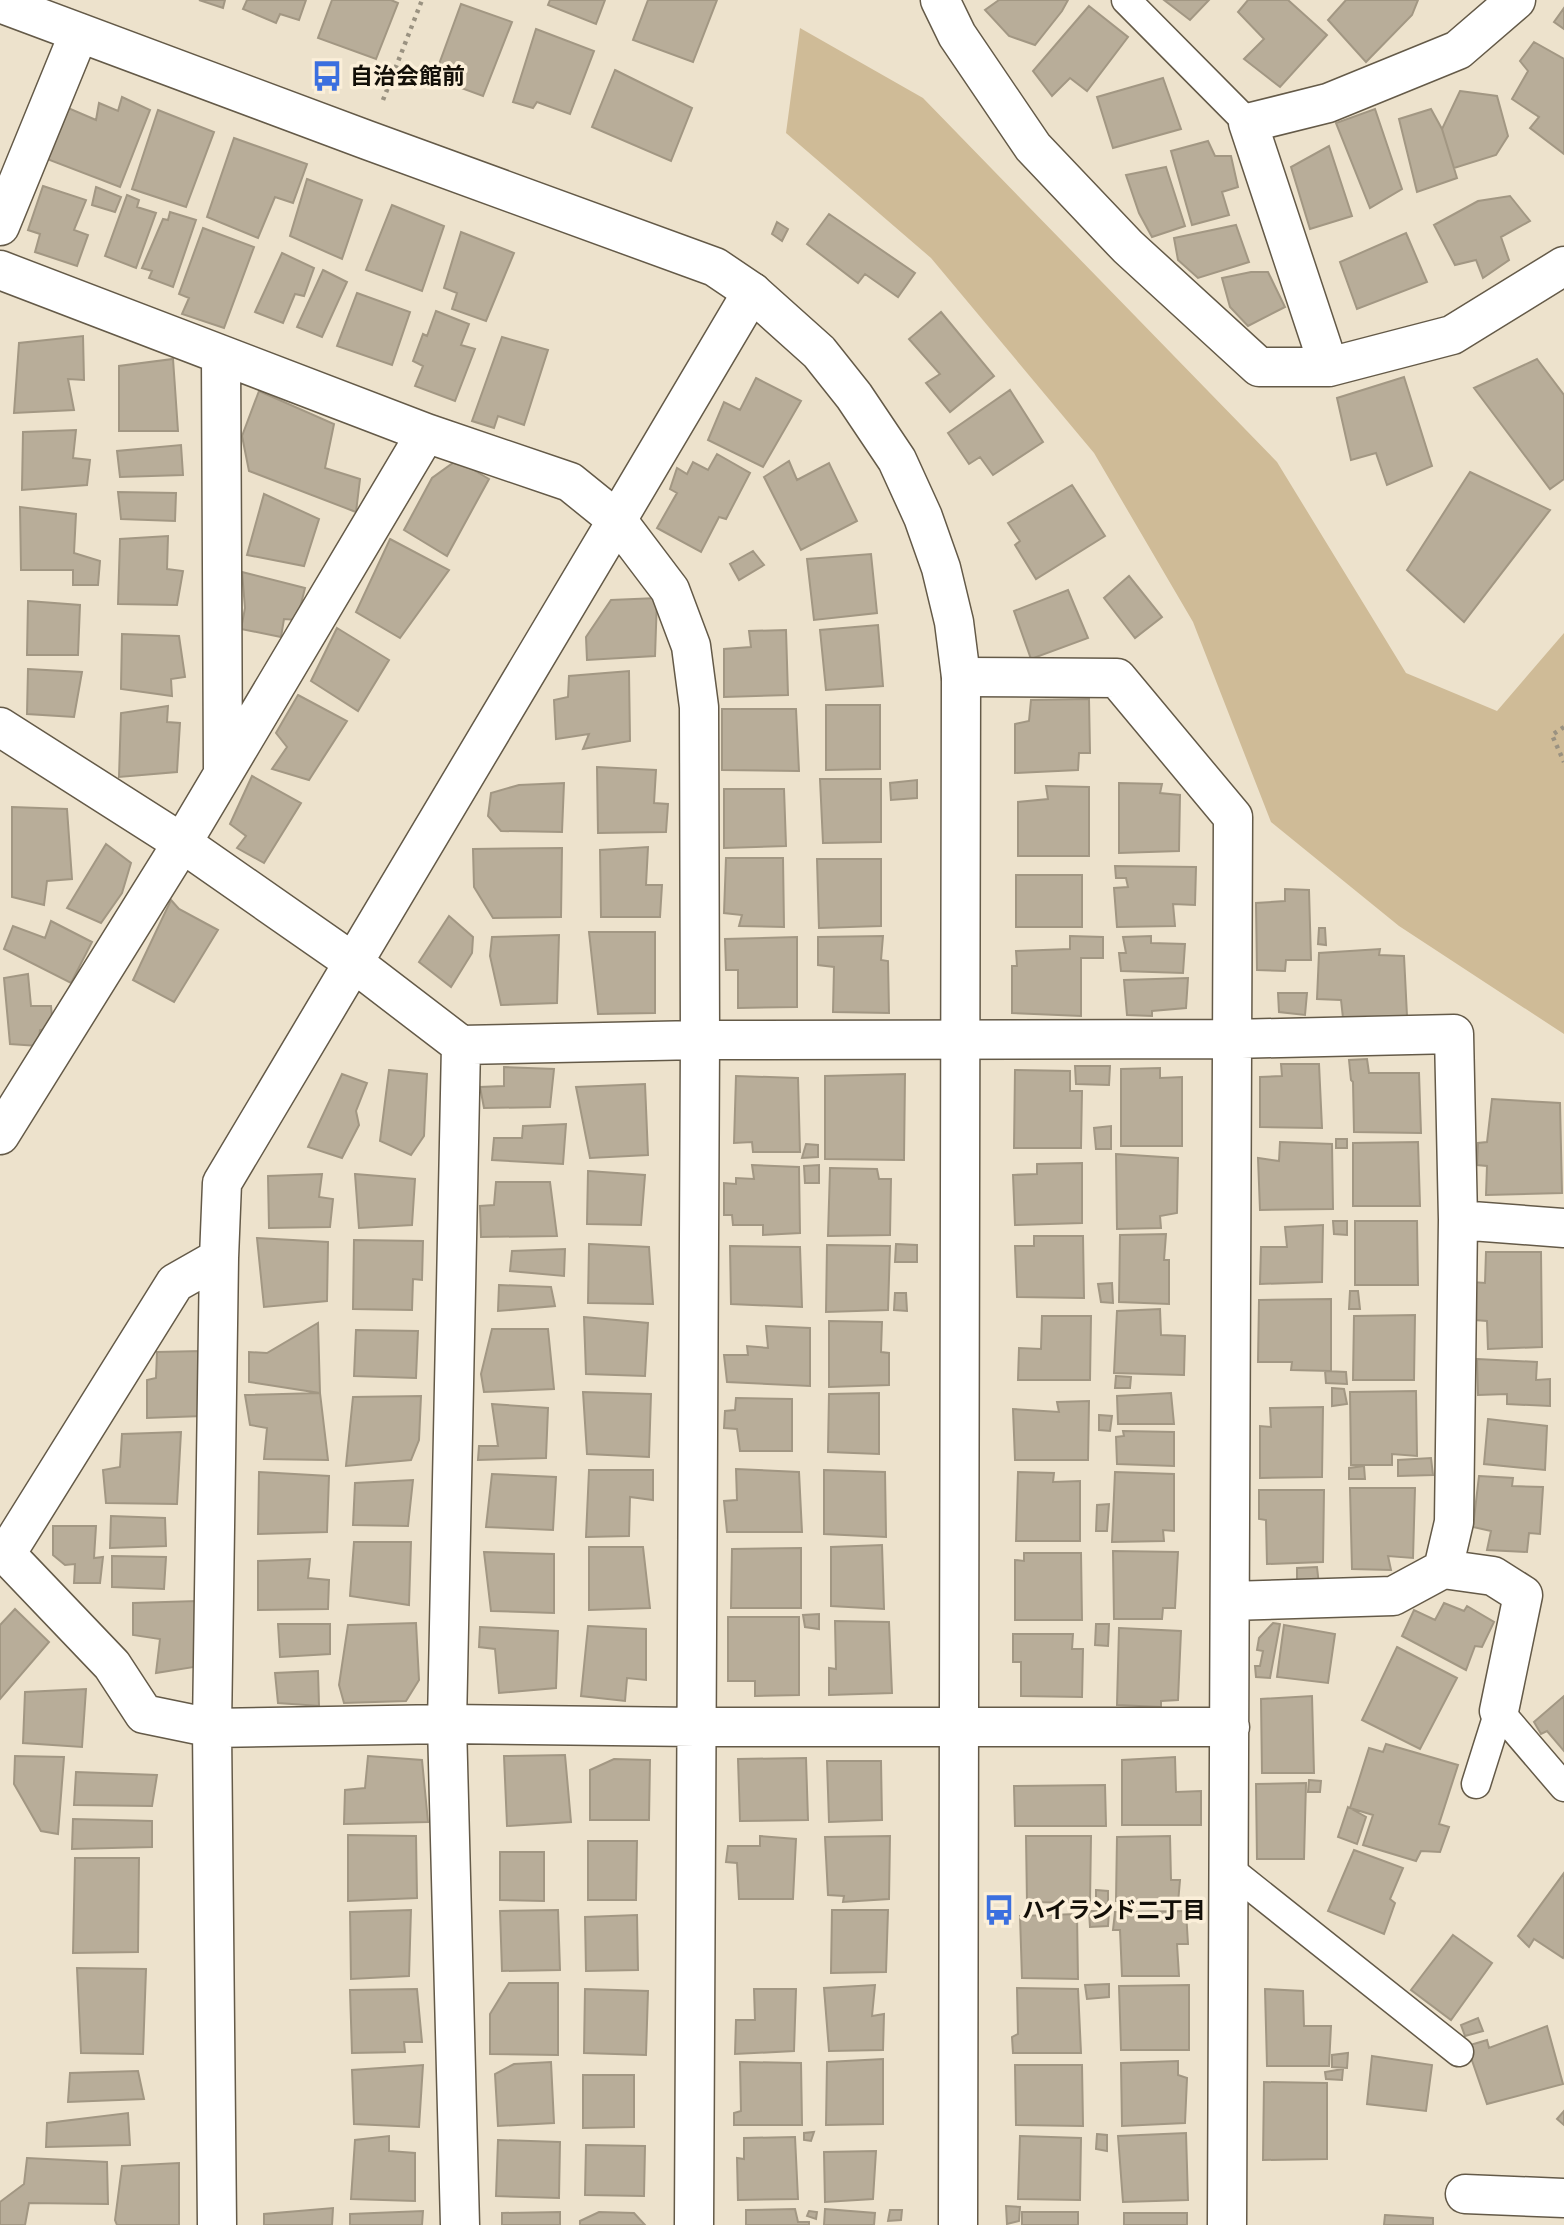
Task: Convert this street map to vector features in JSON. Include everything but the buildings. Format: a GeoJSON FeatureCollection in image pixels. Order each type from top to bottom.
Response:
{"type":"FeatureCollection","features":[{"type":"Feature","properties":{"kind":"street"},"geometry":{"type":"LineString","coordinates":[[940,0],[957,35],[1033,147],[1128,247],[1259,367],[1329,367],[1452,335],[1564,266]]}},
{"type":"Feature","properties":{"kind":"street"},"geometry":{"type":"LineString","coordinates":[[1329,367],[1248,123],[1328,103],[1458,50],[1516,0]]}},
{"type":"Feature","properties":{"kind":"street"},"geometry":{"type":"LineString","coordinates":[[0,3],[367,141],[715,267],[752,292],[819,352],[854,396],[897,460],[923,517],[941,568],[954,622],[961,677],[958,2225]]}},
{"type":"Feature","properties":{"kind":"street"},"geometry":{"type":"LineString","coordinates":[[0,226],[79,33]]}},
{"type":"Feature","properties":{"kind":"street"},"geometry":{"type":"LineString","coordinates":[[0,270],[426,433],[570,482],[617,520],[670,590],[691,646],[699,707],[700,1040],[694,2225]]}},
{"type":"Feature","properties":{"kind":"street"},"geometry":{"type":"LineString","coordinates":[[217,2225],[212,1728],[222,1183],[752,292]]}},
{"type":"Feature","properties":{"kind":"street"},"geometry":{"type":"LineString","coordinates":[[220,355],[223,774]]}},
{"type":"Feature","properties":{"kind":"street"},"geometry":{"type":"LineString","coordinates":[[0,1135],[182,843],[426,433]]}},
{"type":"Feature","properties":{"kind":"street"},"geometry":{"type":"LineString","coordinates":[[961,677],[1117,678],[1233,817],[1227,2225]]}},
{"type":"Feature","properties":{"kind":"street"},"geometry":{"type":"LineString","coordinates":[[0,727],[182,843],[354,964],[461,1045],[700,1040],[1232,1039],[1454,1034],[1458,1220],[1454,1522],[1443,1569]]}},
{"type":"Feature","properties":{"kind":"street"},"geometry":{"type":"LineString","coordinates":[[460,2225],[447,1724],[461,1045]]}},
{"type":"Feature","properties":{"kind":"street"},"geometry":{"type":"LineString","coordinates":[[1458,1220],[1564,1228]]}},
{"type":"Feature","properties":{"kind":"street"},"geometry":{"type":"LineString","coordinates":[[219,1258],[175,1283],[3,1553],[113,1665],[144,1714],[212,1728],[447,1724],[1230,1727]]}},
{"type":"Feature","properties":{"kind":"street"},"geometry":{"type":"LineString","coordinates":[[1230,1601],[1393,1596],[1443,1569],[1493,1576],[1523,1595],[1499,1711]]}},
{"type":"Feature","properties":{"kind":"street"},"geometry":{"type":"LineString","coordinates":[[1465,2194],[1564,2198]]}},
{"type":"Feature","properties":{"kind":"lane"},"geometry":{"type":"LineString","coordinates":[[1126,0],[1248,123]]}},
{"type":"Feature","properties":{"kind":"lane"},"geometry":{"type":"LineString","coordinates":[[1476,1784],[1499,1711]]}},
{"type":"Feature","properties":{"kind":"lane"},"geometry":{"type":"LineString","coordinates":[[1499,1711],[1564,1787]]}},
{"type":"Feature","properties":{"kind":"lane"},"geometry":{"type":"LineString","coordinates":[[1229,1869],[1459,2052]]}},
{"type":"Feature","properties":{"kind":"path"},"geometry":{"type":"LineString","coordinates":[[367,141],[422,0]]}},
{"type":"Feature","properties":{"kind":"path"},"geometry":{"type":"LineString","coordinates":[[1564,727],[1552,735],[1564,762]]}},
{"type":"Feature","properties":{"kind":"shaded area"},"geometry":{"type":"Polygon","coordinates":[[[800,28],[923,98],[1277,462],[1406,673],[1497,711],[1564,633],[1564,1034],[1399,926],[1271,822],[1193,622],[1094,453],[931,258],[786,133],[800,28]]]}},
{"type":"Feature","properties":{"kind":"place","name":"自治会館前"},"geometry":{"type":"Point","coordinates":[327,76]}},
{"type":"Feature","properties":{"kind":"place","name":"ハイランド二丁目"},"geometry":{"type":"Point","coordinates":[999,1910]}}]}
